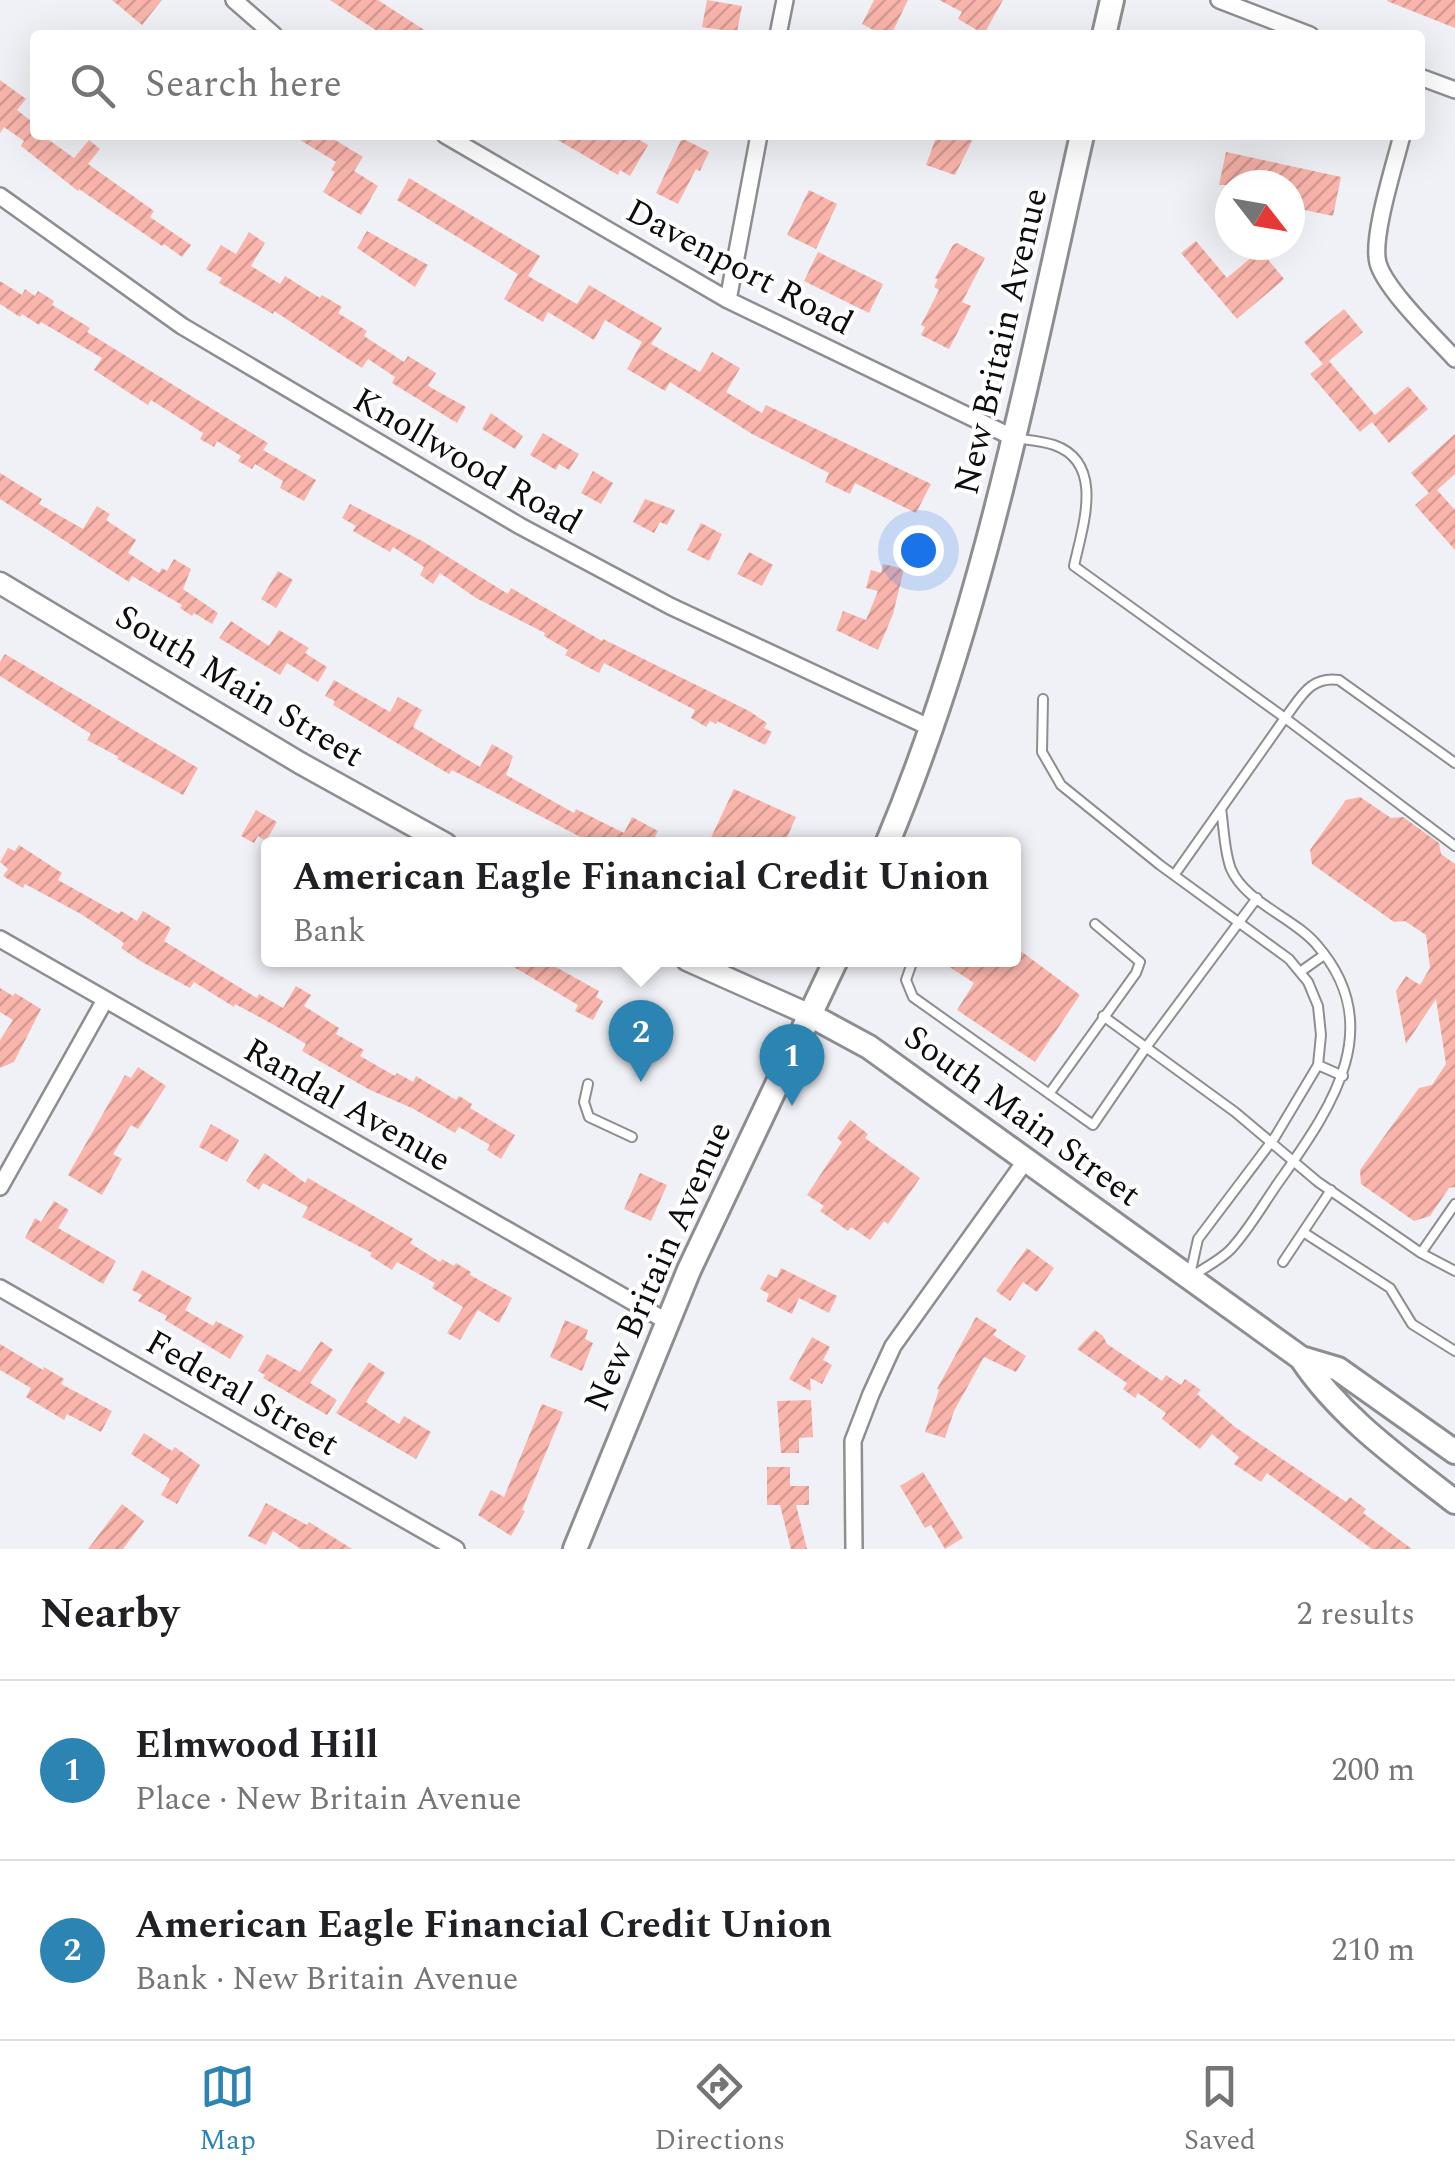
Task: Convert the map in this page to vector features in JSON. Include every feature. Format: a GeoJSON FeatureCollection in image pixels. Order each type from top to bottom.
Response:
{"type":"FeatureCollection","features":[{"type":"Feature","properties":{"kind":"main road"},"geometry":{"type":"LineString","coordinates":[[1105,30],[1112,0]]}},
{"type":"Feature","properties":{"kind":"main road","name":"New Britain Avenue"},"geometry":{"type":"LineString","coordinates":[[890,837],[933,729],[996,516],[1081,140]]}},
{"type":"Feature","properties":{"kind":"main road","name":"New Britain Avenue"},"geometry":{"type":"LineString","coordinates":[[575,1549],[666,1321],[833,967]]}},
{"type":"Feature","properties":{"kind":"main road","name":"South Main Street"},"geometry":{"type":"LineString","coordinates":[[810,1015],[869,1047],[1301,1358],[1332,1399],[1455,1502]]}},
{"type":"Feature","properties":{"kind":"main road","name":"South Main Street"},"geometry":{"type":"LineString","coordinates":[[1301,1358],[1338,1369],[1455,1452]]}},
{"type":"Feature","properties":{"kind":"main road"},"geometry":{"type":"LineString","coordinates":[[1400,1458],[1421,1428]]}},
{"type":"Feature","properties":{"kind":"street"},"geometry":{"type":"LineString","coordinates":[[234,0],[268,30]]}},
{"type":"Feature","properties":{"kind":"street"},"geometry":{"type":"LineString","coordinates":[[779,30],[785,0]]}},
{"type":"Feature","properties":{"kind":"street"},"geometry":{"type":"LineString","coordinates":[[1219,0],[1297,30]]}},
{"type":"Feature","properties":{"kind":"street"},"geometry":{"type":"LineString","coordinates":[[1425,79],[1455,90]]}},
{"type":"Feature","properties":{"kind":"street","name":"Davenport Road"},"geometry":{"type":"LineString","coordinates":[[454,140],[728,300],[1014,438]]}},
{"type":"Feature","properties":{"kind":"street"},"geometry":{"type":"LineString","coordinates":[[728,300],[759,140]]}},
{"type":"Feature","properties":{"kind":"street"},"geometry":{"type":"LineString","coordinates":[[1401,140],[1378,238],[1377,261],[1390,285],[1455,359]]}},
{"type":"Feature","properties":{"kind":"street","name":"Knollwood Road"},"geometry":{"type":"LineString","coordinates":[[0,196],[182,326],[489,508],[670,606],[933,729]]}},
{"type":"Feature","properties":{"kind":"street","name":"South Main Street"},"geometry":{"type":"LineString","coordinates":[[0,582],[300,763],[433,837]]}},
{"type":"Feature","properties":{"kind":"street","name":"Randal Avenue"},"geometry":{"type":"LineString","coordinates":[[0,939],[666,1321]]}},
{"type":"Feature","properties":{"kind":"street","name":"South Main Street"},"geometry":{"type":"LineString","coordinates":[[703,967],[810,1015]]}},
{"type":"Feature","properties":{"kind":"street"},"geometry":{"type":"LineString","coordinates":[[0,1186],[105,1000]]}},
{"type":"Feature","properties":{"kind":"street"},"geometry":{"type":"LineString","coordinates":[[854,1549],[853,1441],[871,1394],[893,1346],[1026,1160]]}},
{"type":"Feature","properties":{"kind":"street","name":"Federal Street"},"geometry":{"type":"LineString","coordinates":[[0,1288],[456,1549]]}},
{"type":"Feature","properties":{"kind":"lane"},"geometry":{"type":"LineString","coordinates":[[1014,438],[1056,445],[1085,474],[1086,509],[1074,566],[1455,846]]}},
{"type":"Feature","properties":{"kind":"lane"},"geometry":{"type":"LineString","coordinates":[[1175,874],[1312,683],[1325,678],[1339,680],[1455,763]]}},
{"type":"Feature","properties":{"kind":"lane"},"geometry":{"type":"LineString","coordinates":[[1043,699],[1042,752],[1061,784],[1118,833],[1289,959],[1308,982],[1318,1006],[1318,1065],[1271,1142],[1198,1240],[1189,1279]]}},
{"type":"Feature","properties":{"kind":"lane"},"geometry":{"type":"LineString","coordinates":[[1189,1279],[1229,1250],[1293,1161],[1330,1105],[1350,1047],[1351,1006],[1324,956],[1315,942],[1256,898],[1232,870],[1221,809]]}},
{"type":"Feature","properties":{"kind":"lane"},"geometry":{"type":"LineString","coordinates":[[911,967],[906,980],[912,997],[1093,1125],[1146,1046],[1256,898]]}},
{"type":"Feature","properties":{"kind":"lane"},"geometry":{"type":"LineString","coordinates":[[1048,1094],[1140,962],[1095,924]]}},
{"type":"Feature","properties":{"kind":"lane"},"geometry":{"type":"LineString","coordinates":[[1300,972],[1324,956]]}},
{"type":"Feature","properties":{"kind":"lane"},"geometry":{"type":"LineString","coordinates":[[1103,1016],[1236,1112],[1330,1190],[1420,1253],[1455,1271]]}},
{"type":"Feature","properties":{"kind":"lane"},"geometry":{"type":"LineString","coordinates":[[1318,1065],[1343,1076]]}},
{"type":"Feature","properties":{"kind":"lane"},"geometry":{"type":"LineString","coordinates":[[588,1084],[584,1102],[589,1116],[632,1137]]}},
{"type":"Feature","properties":{"kind":"lane"},"geometry":{"type":"LineString","coordinates":[[1283,1262],[1330,1190]]}},
{"type":"Feature","properties":{"kind":"lane"},"geometry":{"type":"LineString","coordinates":[[1420,1253],[1455,1204]]}},
{"type":"Feature","properties":{"kind":"lane"},"geometry":{"type":"LineString","coordinates":[[1303,1232],[1390,1288],[1412,1324],[1455,1351]]}},
{"type":"Feature","properties":{"kind":"building"},"geometry":{"type":"Polygon","coordinates":[[[112,0],[162,0],[142,25],[112,0]]]}},
{"type":"Feature","properties":{"kind":"building"},"geometry":{"type":"Polygon","coordinates":[[[330,0],[378,0],[424,30],[375,30],[330,0]]]}},
{"type":"Feature","properties":{"kind":"building"},"geometry":{"type":"Polygon","coordinates":[[[707,0],[742,6],[737,30],[702,27],[707,0]]]}},
{"type":"Feature","properties":{"kind":"building"},"geometry":{"type":"Polygon","coordinates":[[[874,0],[908,0],[893,30],[873,30],[862,24],[874,0]]]}},
{"type":"Feature","properties":{"kind":"building"},"geometry":{"type":"Polygon","coordinates":[[[939,0],[1003,0],[986,30],[977,30],[958,19],[962,12],[939,0]]]}},
{"type":"Feature","properties":{"kind":"building"},"geometry":{"type":"Polygon","coordinates":[[[1455,0],[1455,28],[1387,1],[1455,0]]]}},
{"type":"Feature","properties":{"kind":"building"},"geometry":{"type":"Polygon","coordinates":[[[0,80],[26,99],[17,110],[30,120],[30,140],[49,140],[74,158],[89,140],[100,149],[88,164],[154,211],[150,217],[191,245],[182,257],[162,246],[78,191],[21,146],[24,141],[4,127],[0,133],[0,80]]]}},
{"type":"Feature","properties":{"kind":"building"},"geometry":{"type":"Polygon","coordinates":[[[300,140],[335,140],[363,157],[354,171],[378,186],[361,215],[323,192],[335,172],[331,170],[336,162],[300,140]]]}},
{"type":"Feature","properties":{"kind":"building"},"geometry":{"type":"Polygon","coordinates":[[[558,140],[640,140],[648,145],[630,176],[620,170],[618,175],[558,140]]]}},
{"type":"Feature","properties":{"kind":"building"},"geometry":{"type":"Polygon","coordinates":[[[681,140],[709,152],[678,204],[656,193],[681,140]]]}},
{"type":"Feature","properties":{"kind":"building"},"geometry":{"type":"Polygon","coordinates":[[[935,140],[972,140],[955,175],[926,165],[935,140]]]}},
{"type":"Feature","properties":{"kind":"building"},"geometry":{"type":"Polygon","coordinates":[[[1226,152],[1341,177],[1333,216],[1305,210],[1305,170],[1222,170],[1226,152]]]}},
{"type":"Feature","properties":{"kind":"building"},"geometry":{"type":"Polygon","coordinates":[[[409,178],[540,256],[528,276],[577,304],[589,285],[662,328],[651,344],[700,372],[712,352],[740,368],[726,392],[762,413],[766,405],[931,484],[916,513],[855,483],[850,494],[825,482],[829,473],[752,434],[670,382],[665,391],[627,369],[642,342],[605,320],[594,340],[548,312],[543,322],[504,299],[518,274],[397,200],[409,178]]]}},
{"type":"Feature","properties":{"kind":"building"},"geometry":{"type":"Polygon","coordinates":[[[809,190],[837,204],[816,249],[787,235],[809,190]]]}},
{"type":"Feature","properties":{"kind":"building"},"geometry":{"type":"Polygon","coordinates":[[[367,231],[428,265],[415,287],[357,248],[367,231]]]}},
{"type":"Feature","properties":{"kind":"building"},"geometry":{"type":"Polygon","coordinates":[[[249,232],[265,243],[251,266],[280,284],[285,276],[320,298],[322,295],[342,307],[338,313],[367,331],[364,336],[404,362],[408,356],[436,373],[428,386],[466,407],[457,423],[392,383],[395,377],[368,359],[362,368],[274,311],[273,314],[219,283],[222,278],[206,269],[221,245],[236,254],[249,232]]]}},
{"type":"Feature","properties":{"kind":"building"},"geometry":{"type":"Polygon","coordinates":[[[1196,241],[1227,278],[1248,260],[1268,260],[1284,279],[1237,319],[1181,253],[1196,241]]]}},
{"type":"Feature","properties":{"kind":"building"},"geometry":{"type":"Polygon","coordinates":[[[957,243],[985,258],[962,302],[971,306],[949,349],[921,335],[925,327],[921,325],[939,290],[934,287],[938,279],[935,278],[957,243]]]}},
{"type":"Feature","properties":{"kind":"building"},"geometry":{"type":"Polygon","coordinates":[[[818,252],[883,284],[869,313],[804,281],[818,252]]]}},
{"type":"Feature","properties":{"kind":"building"},"geometry":{"type":"Polygon","coordinates":[[[0,281],[22,295],[25,289],[35,296],[38,291],[54,301],[52,305],[90,328],[87,332],[268,443],[263,450],[316,480],[304,501],[280,488],[283,481],[255,464],[252,469],[238,461],[241,456],[217,441],[214,447],[200,439],[203,433],[151,400],[148,405],[94,370],[102,358],[41,322],[39,325],[22,314],[20,317],[0,304],[0,281]]]}},
{"type":"Feature","properties":{"kind":"building"},"geometry":{"type":"Polygon","coordinates":[[[1344,309],[1363,332],[1329,361],[1375,415],[1408,386],[1428,409],[1389,443],[1372,422],[1360,432],[1310,374],[1323,364],[1304,342],[1344,309]]]}},
{"type":"Feature","properties":{"kind":"building"},"geometry":{"type":"Polygon","coordinates":[[[491,413],[523,436],[515,449],[482,429],[491,413]]]}},
{"type":"Feature","properties":{"kind":"building"},"geometry":{"type":"Polygon","coordinates":[[[543,433],[579,454],[569,470],[559,464],[556,470],[530,455],[543,433]]]}},
{"type":"Feature","properties":{"kind":"building"},"geometry":{"type":"Polygon","coordinates":[[[1455,434],[1455,474],[1437,490],[1455,510],[1455,550],[1415,505],[1429,493],[1411,473],[1455,434]]]}},
{"type":"Feature","properties":{"kind":"building"},"geometry":{"type":"Polygon","coordinates":[[[593,471],[613,483],[601,504],[581,493],[593,471]]]}},
{"type":"Feature","properties":{"kind":"building"},"geometry":{"type":"Polygon","coordinates":[[[0,473],[42,499],[39,504],[83,529],[97,506],[110,514],[106,520],[136,540],[128,553],[159,573],[162,568],[167,571],[174,559],[191,569],[183,589],[218,613],[212,624],[194,613],[192,616],[180,608],[182,605],[132,576],[129,582],[0,499],[0,473]]]}},
{"type":"Feature","properties":{"kind":"building"},"geometry":{"type":"Polygon","coordinates":[[[645,499],[675,510],[667,525],[660,522],[654,533],[633,522],[645,499]]]}},
{"type":"Feature","properties":{"kind":"building"},"geometry":{"type":"Polygon","coordinates":[[[350,504],[424,542],[508,594],[511,588],[602,641],[749,711],[767,723],[764,728],[772,732],[765,745],[717,721],[710,721],[706,727],[691,718],[695,710],[604,663],[599,673],[565,655],[568,650],[544,636],[545,633],[476,598],[440,573],[433,584],[420,575],[424,567],[393,547],[390,552],[353,531],[356,526],[342,518],[350,504]]]}},
{"type":"Feature","properties":{"kind":"building"},"geometry":{"type":"Polygon","coordinates":[[[701,523],[722,534],[709,561],[687,550],[701,523]]]}},
{"type":"Feature","properties":{"kind":"building"},"geometry":{"type":"Polygon","coordinates":[[[749,552],[773,565],[762,586],[737,574],[749,552]]]}},
{"type":"Feature","properties":{"kind":"building"},"geometry":{"type":"Polygon","coordinates":[[[883,564],[904,569],[893,614],[878,650],[836,630],[843,611],[866,620],[878,591],[866,588],[871,570],[881,573],[883,564]]]}},
{"type":"Feature","properties":{"kind":"building"},"geometry":{"type":"Polygon","coordinates":[[[278,571],[293,580],[276,608],[261,599],[278,571]]]}},
{"type":"Feature","properties":{"kind":"building"},"geometry":{"type":"Polygon","coordinates":[[[231,621],[269,646],[279,630],[309,648],[305,653],[327,667],[318,682],[287,663],[280,675],[219,638],[231,621]]]}},
{"type":"Feature","properties":{"kind":"building"},"geometry":{"type":"Polygon","coordinates":[[[5,654],[198,768],[183,795],[87,740],[91,734],[0,676],[0,662],[5,654]]]}},
{"type":"Feature","properties":{"kind":"building"},"geometry":{"type":"Polygon","coordinates":[[[334,680],[390,712],[398,697],[422,710],[413,727],[480,767],[492,744],[513,756],[506,775],[574,813],[576,809],[624,833],[632,817],[658,831],[655,837],[581,837],[452,770],[449,774],[333,705],[335,701],[325,696],[334,680]]]}},
{"type":"Feature","properties":{"kind":"building"},"geometry":{"type":"Polygon","coordinates":[[[734,789],[796,817],[787,837],[711,837],[734,789]]]}},
{"type":"Feature","properties":{"kind":"building"},"geometry":{"type":"Polygon","coordinates":[[[1360,797],[1391,818],[1403,817],[1439,843],[1441,854],[1455,864],[1455,1187],[1449,1188],[1430,1216],[1414,1221],[1361,1184],[1360,1170],[1419,1088],[1432,1085],[1446,1064],[1436,999],[1406,1044],[1396,991],[1406,976],[1420,985],[1430,968],[1426,935],[1405,921],[1394,922],[1312,864],[1310,850],[1346,800],[1360,797]]]}},
{"type":"Feature","properties":{"kind":"building"},"geometry":{"type":"Polygon","coordinates":[[[256,810],[277,822],[268,837],[258,836],[254,843],[241,836],[256,810]]]}},
{"type":"Feature","properties":{"kind":"building"},"geometry":{"type":"Polygon","coordinates":[[[19,845],[62,873],[58,880],[119,914],[121,911],[137,921],[143,911],[171,928],[164,941],[257,998],[259,994],[283,1008],[296,986],[311,995],[304,1006],[339,1028],[336,1034],[364,1050],[360,1056],[395,1076],[397,1073],[413,1082],[416,1076],[456,1100],[459,1096],[472,1104],[470,1108],[515,1135],[501,1159],[487,1150],[490,1145],[459,1127],[455,1133],[370,1090],[302,1051],[306,1044],[274,1025],[235,1004],[234,1007],[194,982],[190,988],[142,962],[121,948],[124,943],[81,914],[3,876],[8,869],[0,862],[8,848],[15,851],[19,845]]]}},
{"type":"Feature","properties":{"kind":"building"},"geometry":{"type":"Polygon","coordinates":[[[1021,951],[1080,995],[1035,1062],[957,1010],[974,983],[950,967],[1021,967],[1021,951]]]}},
{"type":"Feature","properties":{"kind":"building"},"geometry":{"type":"Polygon","coordinates":[[[514,967],[556,967],[599,991],[596,997],[603,1001],[593,1020],[575,1011],[578,1005],[514,967]]]}},
{"type":"Feature","properties":{"kind":"building"},"geometry":{"type":"Polygon","coordinates":[[[0,988],[41,1009],[14,1062],[0,1068],[0,1040],[13,1020],[0,1012],[0,988]]]}},
{"type":"Feature","properties":{"kind":"building"},"geometry":{"type":"Polygon","coordinates":[[[138,1067],[166,1086],[138,1129],[131,1125],[113,1154],[122,1159],[102,1195],[68,1175],[125,1075],[131,1078],[138,1067]]]}},
{"type":"Feature","properties":{"kind":"building"},"geometry":{"type":"Polygon","coordinates":[[[850,1120],[868,1134],[865,1138],[920,1178],[888,1224],[884,1221],[870,1240],[851,1227],[848,1231],[820,1211],[824,1206],[807,1195],[842,1142],[837,1138],[850,1120]]]}},
{"type":"Feature","properties":{"kind":"building"},"geometry":{"type":"Polygon","coordinates":[[[211,1124],[239,1140],[227,1162],[199,1147],[211,1124]]]}},
{"type":"Feature","properties":{"kind":"building"},"geometry":{"type":"Polygon","coordinates":[[[265,1153],[305,1183],[308,1178],[413,1239],[410,1243],[440,1262],[442,1259],[454,1266],[456,1263],[512,1298],[499,1323],[478,1310],[460,1340],[447,1333],[463,1307],[432,1288],[435,1283],[397,1262],[392,1270],[370,1256],[372,1253],[302,1217],[308,1207],[263,1183],[259,1190],[246,1181],[265,1153]]]}},
{"type":"Feature","properties":{"kind":"building"},"geometry":{"type":"Polygon","coordinates":[[[640,1173],[667,1185],[651,1221],[624,1209],[640,1173]]]}},
{"type":"Feature","properties":{"kind":"building"},"geometry":{"type":"Polygon","coordinates":[[[54,1201],[69,1210],[58,1228],[116,1261],[103,1284],[25,1238],[35,1218],[41,1222],[54,1201]]]}},
{"type":"Feature","properties":{"kind":"building"},"geometry":{"type":"Polygon","coordinates":[[[1027,1248],[1054,1268],[1037,1292],[1023,1282],[1010,1301],[996,1291],[1027,1248]]]}},
{"type":"Feature","properties":{"kind":"building"},"geometry":{"type":"Polygon","coordinates":[[[781,1268],[837,1296],[829,1313],[799,1298],[792,1314],[766,1301],[769,1294],[760,1289],[768,1274],[777,1278],[781,1268]]]}},
{"type":"Feature","properties":{"kind":"building"},"geometry":{"type":"Polygon","coordinates":[[[142,1270],[192,1298],[185,1310],[213,1326],[216,1321],[244,1336],[230,1359],[138,1301],[142,1295],[132,1290],[142,1270]]]}},
{"type":"Feature","properties":{"kind":"building"},"geometry":{"type":"Polygon","coordinates":[[[976,1317],[997,1330],[993,1335],[1026,1356],[1016,1372],[984,1357],[954,1411],[945,1438],[925,1432],[937,1389],[976,1317]]]}},
{"type":"Feature","properties":{"kind":"building"},"geometry":{"type":"Polygon","coordinates":[[[565,1320],[588,1330],[585,1339],[593,1343],[582,1371],[550,1357],[565,1320]]]}},
{"type":"Feature","properties":{"kind":"building"},"geometry":{"type":"Polygon","coordinates":[[[1095,1330],[1107,1344],[1162,1381],[1166,1375],[1181,1385],[1185,1379],[1201,1390],[1197,1394],[1235,1427],[1346,1502],[1350,1497],[1366,1509],[1363,1513],[1412,1549],[1372,1549],[1267,1473],[1261,1482],[1234,1464],[1239,1457],[1212,1434],[1200,1449],[1162,1419],[1166,1413],[1138,1393],[1135,1398],[1123,1389],[1127,1383],[1077,1349],[1095,1330]]]}},
{"type":"Feature","properties":{"kind":"building"},"geometry":{"type":"Polygon","coordinates":[[[812,1337],[830,1347],[823,1360],[832,1365],[822,1384],[810,1378],[811,1391],[789,1379],[812,1337]]]}},
{"type":"Feature","properties":{"kind":"building"},"geometry":{"type":"Polygon","coordinates":[[[321,1341],[333,1350],[310,1383],[337,1400],[327,1415],[263,1378],[265,1375],[258,1371],[267,1354],[300,1372],[321,1341]]]}},
{"type":"Feature","properties":{"kind":"building"},"geometry":{"type":"Polygon","coordinates":[[[0,1344],[64,1379],[61,1384],[112,1411],[101,1432],[67,1414],[64,1420],[26,1397],[31,1388],[0,1370],[0,1344]]]}},
{"type":"Feature","properties":{"kind":"building"},"geometry":{"type":"Polygon","coordinates":[[[369,1362],[385,1373],[366,1402],[399,1424],[404,1416],[431,1432],[416,1459],[336,1413],[369,1362]]]}},
{"type":"Feature","properties":{"kind":"building"},"geometry":{"type":"Polygon","coordinates":[[[811,1400],[813,1437],[799,1438],[799,1453],[781,1453],[777,1401],[811,1400]]]}},
{"type":"Feature","properties":{"kind":"building"},"geometry":{"type":"Polygon","coordinates":[[[542,1404],[563,1412],[522,1510],[525,1511],[511,1536],[478,1515],[491,1490],[504,1497],[542,1404]]]}},
{"type":"Feature","properties":{"kind":"building"},"geometry":{"type":"Polygon","coordinates":[[[144,1433],[172,1451],[175,1447],[200,1465],[177,1504],[161,1495],[170,1479],[131,1454],[144,1433]]]}},
{"type":"Feature","properties":{"kind":"building"},"geometry":{"type":"Polygon","coordinates":[[[767,1467],[790,1467],[790,1486],[809,1486],[809,1505],[796,1505],[807,1549],[791,1549],[780,1505],[767,1505],[767,1467]]]}},
{"type":"Feature","properties":{"kind":"building"},"geometry":{"type":"Polygon","coordinates":[[[923,1472],[963,1538],[945,1549],[931,1525],[925,1528],[900,1486],[923,1472]]]}},
{"type":"Feature","properties":{"kind":"building"},"geometry":{"type":"Polygon","coordinates":[[[266,1503],[307,1525],[309,1522],[352,1549],[301,1549],[273,1531],[266,1545],[248,1536],[266,1503]]]}},
{"type":"Feature","properties":{"kind":"building"},"geometry":{"type":"Polygon","coordinates":[[[122,1504],[144,1521],[123,1549],[88,1549],[122,1504]]]}},
{"type":"Feature","properties":{"kind":"place","name":"American Eagle Financial Credit Union"},"geometry":{"type":"Point","coordinates":[641,1082]}},
{"type":"Feature","properties":{"kind":"place","name":"Elmwood Hill"},"geometry":{"type":"Point","coordinates":[792,1106]}}]}
